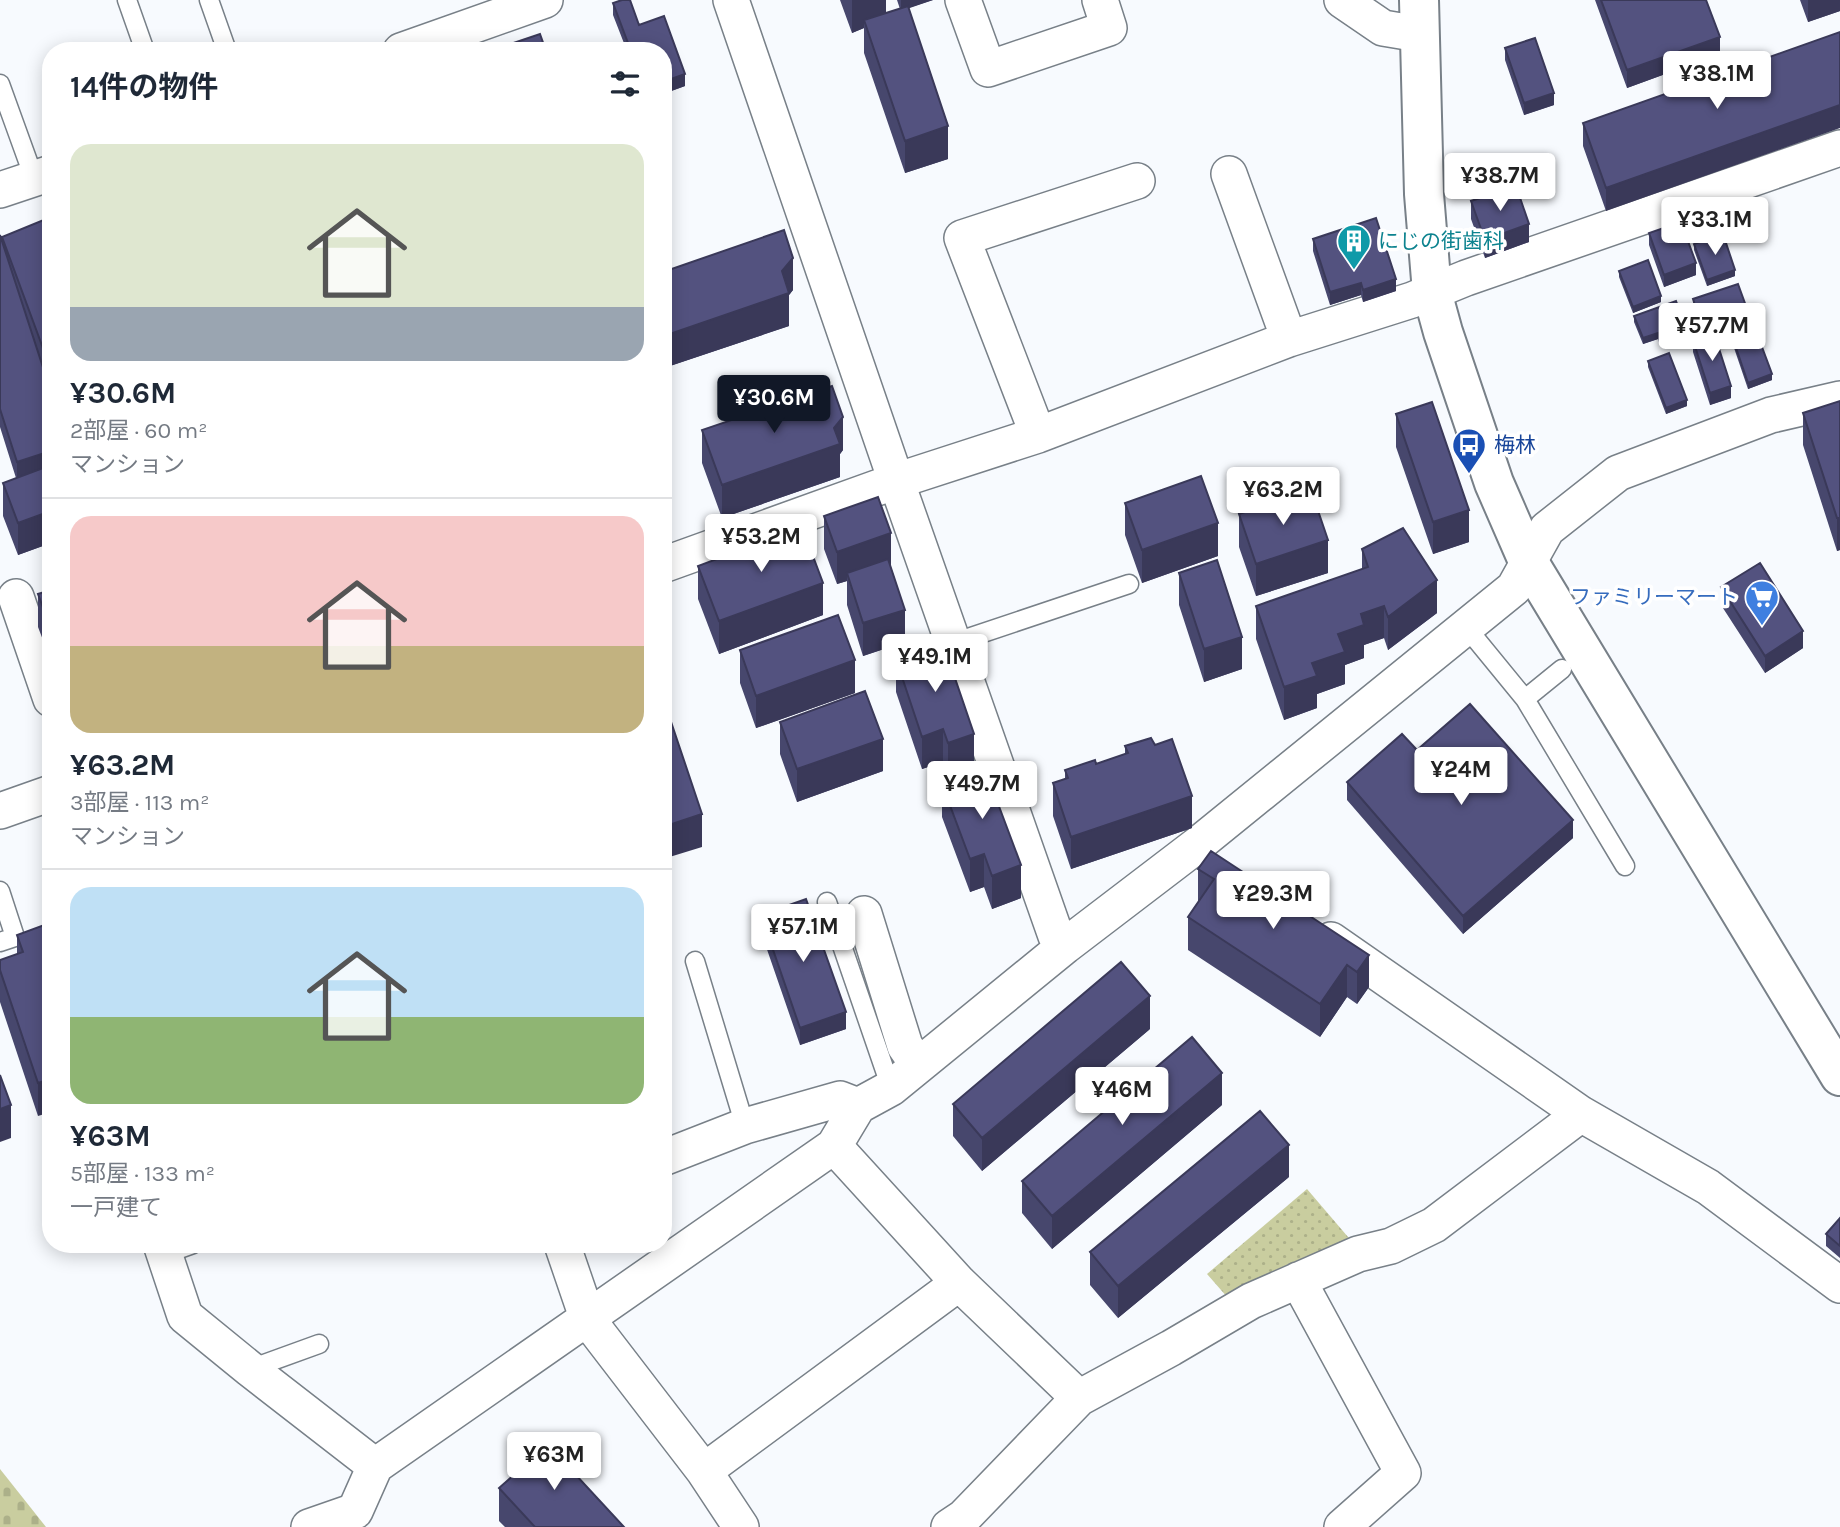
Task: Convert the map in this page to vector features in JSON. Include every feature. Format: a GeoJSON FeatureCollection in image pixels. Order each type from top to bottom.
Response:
{"type":"FeatureCollection","features":[{"type":"Feature","properties":{"kind":"street"},"geometry":{"type":"LineString","coordinates":[[731,0],[1056,936],[1065,946]]}},
{"type":"Feature","properties":{"kind":"street"},"geometry":{"type":"LineString","coordinates":[[963,0],[988,69],[1109,28],[1100,0]]}},
{"type":"Feature","properties":{"kind":"street"},"geometry":{"type":"LineString","coordinates":[[1342,0],[1384,28],[1419,17],[1424,194],[1432,292],[1494,483],[1528,562],[1840,1076]]}},
{"type":"Feature","properties":{"kind":"street"},"geometry":{"type":"LineString","coordinates":[[425,42],[530,2]]}},
{"type":"Feature","properties":{"kind":"street"},"geometry":{"type":"LineString","coordinates":[[672,562],[896,481],[1038,435],[1289,340],[1840,148]]}},
{"type":"Feature","properties":{"kind":"street"},"geometry":{"type":"LineString","coordinates":[[1229,174],[1289,340]]}},
{"type":"Feature","properties":{"kind":"street"},"geometry":{"type":"LineString","coordinates":[[0,190],[42,176]]}},
{"type":"Feature","properties":{"kind":"street"},"geometry":{"type":"LineString","coordinates":[[1038,435],[962,238],[1137,181]]}},
{"type":"Feature","properties":{"kind":"street"},"geometry":{"type":"LineString","coordinates":[[309,1527],[363,1519],[375,1466],[834,1146],[858,1106],[891,1088],[1065,946],[1207,854],[1514,588],[1547,529],[1618,473],[1772,415],[1840,399]]}},
{"type":"Feature","properties":{"kind":"street"},"geometry":{"type":"LineString","coordinates":[[16,597],[42,673]]}},
{"type":"Feature","properties":{"kind":"street"},"geometry":{"type":"LineString","coordinates":[[0,811],[42,796]]}},
{"type":"Feature","properties":{"kind":"street"},"geometry":{"type":"LineString","coordinates":[[863,914],[905,1046],[918,1065]]}},
{"type":"Feature","properties":{"kind":"street"},"geometry":{"type":"LineString","coordinates":[[1309,925],[1581,1114],[1708,1186],[1840,1285]]}},
{"type":"Feature","properties":{"kind":"street"},"geometry":{"type":"LineString","coordinates":[[672,1154],[745,1126],[840,1099],[858,1106]]}},
{"type":"Feature","properties":{"kind":"street"},"geometry":{"type":"LineString","coordinates":[[949,1527],[964,1517],[1079,1398],[1251,1301],[1358,1254],[1391,1246],[1434,1225],[1581,1114]]}},
{"type":"Feature","properties":{"kind":"street"},"geometry":{"type":"LineString","coordinates":[[834,1146],[959,1283],[1079,1398]]}},
{"type":"Feature","properties":{"kind":"street"},"geometry":{"type":"LineString","coordinates":[[174,1253],[185,1315],[375,1466]]}},
{"type":"Feature","properties":{"kind":"street"},"geometry":{"type":"LineString","coordinates":[[565,1253],[588,1320],[704,1471],[741,1527]]}},
{"type":"Feature","properties":{"kind":"street"},"geometry":{"type":"LineString","coordinates":[[1298,1280],[1403,1473],[1342,1527]]}},
{"type":"Feature","properties":{"kind":"street"},"geometry":{"type":"LineString","coordinates":[[704,1471],[959,1283]]}},
{"type":"Feature","properties":{"kind":"lane"},"geometry":{"type":"LineString","coordinates":[[127,0],[142,42]]}},
{"type":"Feature","properties":{"kind":"lane"},"geometry":{"type":"LineString","coordinates":[[209,0],[225,42]]}},
{"type":"Feature","properties":{"kind":"lane"},"geometry":{"type":"LineString","coordinates":[[0,84],[42,174]]}},
{"type":"Feature","properties":{"kind":"lane"},"geometry":{"type":"LineString","coordinates":[[953,643],[1129,584]]}},
{"type":"Feature","properties":{"kind":"lane"},"geometry":{"type":"LineString","coordinates":[[1466,627],[1525,699],[1625,866]]}},
{"type":"Feature","properties":{"kind":"lane"},"geometry":{"type":"LineString","coordinates":[[1525,699],[1562,669]]}},
{"type":"Feature","properties":{"kind":"lane"},"geometry":{"type":"LineString","coordinates":[[0,891],[15,937],[0,942]]}},
{"type":"Feature","properties":{"kind":"lane"},"geometry":{"type":"LineString","coordinates":[[827,902],[891,1088]]}},
{"type":"Feature","properties":{"kind":"lane"},"geometry":{"type":"LineString","coordinates":[[695,961],[745,1126]]}},
{"type":"Feature","properties":{"kind":"lane"},"geometry":{"type":"LineString","coordinates":[[250,1369],[319,1344]]}},
{"type":"Feature","properties":{"kind":"green space"},"geometry":{"type":"Polygon","coordinates":[[[1307,1189],[1354,1244],[1228,1298],[1207,1274],[1307,1189]]]}},
{"type":"Feature","properties":{"kind":"green space"},"geometry":{"type":"Polygon","coordinates":[[[0,1469],[46,1527],[0,1527],[0,1469]]]}},
{"type":"Feature","properties":{"kind":"building"},"geometry":{"type":"Polygon","coordinates":[[[630,0],[639,25],[664,16],[685,74],[672,79],[672,42],[628,42],[613,3],[630,0]]]}},
{"type":"Feature","properties":{"kind":"building"},"geometry":{"type":"Polygon","coordinates":[[[1601,0],[1706,0],[1720,37],[1627,70],[1601,0]]]}},
{"type":"Feature","properties":{"kind":"building"},"geometry":{"type":"Polygon","coordinates":[[[908,6],[948,126],[905,141],[864,20],[908,6]]]}},
{"type":"Feature","properties":{"kind":"building"},"geometry":{"type":"Polygon","coordinates":[[[1840,32],[1840,105],[1606,188],[1583,123],[1840,32]]]}},
{"type":"Feature","properties":{"kind":"building"},"geometry":{"type":"Polygon","coordinates":[[[540,34],[543,42],[516,42],[540,34]]]}},
{"type":"Feature","properties":{"kind":"building"},"geometry":{"type":"Polygon","coordinates":[[[1535,38],[1554,93],[1524,103],[1505,48],[1535,38]]]}},
{"type":"Feature","properties":{"kind":"building"},"geometry":{"type":"Polygon","coordinates":[[[1516,186],[1529,224],[1485,240],[1471,201],[1516,186]]]}},
{"type":"Feature","properties":{"kind":"building","name":"にじの街歯科"},"geometry":{"type":"Polygon","coordinates":[[[1376,218],[1396,279],[1363,290],[1361,283],[1330,292],[1313,239],[1376,218]]]}},
{"type":"Feature","properties":{"kind":"building"},"geometry":{"type":"Polygon","coordinates":[[[42,221],[42,346],[2,237],[42,221]]]}},
{"type":"Feature","properties":{"kind":"building"},"geometry":{"type":"Polygon","coordinates":[[[1681,222],[1696,263],[1664,275],[1649,233],[1681,222]]]}},
{"type":"Feature","properties":{"kind":"building"},"geometry":{"type":"Polygon","coordinates":[[[784,230],[793,258],[782,271],[789,293],[672,333],[672,269],[784,230]]]}},
{"type":"Feature","properties":{"kind":"building"},"geometry":{"type":"Polygon","coordinates":[[[1723,234],[1735,270],[1707,280],[1694,244],[1723,234]]]}},
{"type":"Feature","properties":{"kind":"building"},"geometry":{"type":"Polygon","coordinates":[[[0,235],[42,364],[42,454],[17,462],[0,409],[0,235]]]}},
{"type":"Feature","properties":{"kind":"building"},"geometry":{"type":"Polygon","coordinates":[[[1648,260],[1661,296],[1633,307],[1619,271],[1648,260]]]}},
{"type":"Feature","properties":{"kind":"building"},"geometry":{"type":"Polygon","coordinates":[[[1738,284],[1746,306],[1700,321],[1693,299],[1738,284]]]}},
{"type":"Feature","properties":{"kind":"building"},"geometry":{"type":"Polygon","coordinates":[[[1676,301],[1686,328],[1659,337],[1658,333],[1643,338],[1634,316],[1676,301]]]}},
{"type":"Feature","properties":{"kind":"building"},"geometry":{"type":"Polygon","coordinates":[[[1756,331],[1772,374],[1748,383],[1733,339],[1756,331]]]}},
{"type":"Feature","properties":{"kind":"building"},"geometry":{"type":"Polygon","coordinates":[[[1714,333],[1731,386],[1710,393],[1693,340],[1714,333]]]}},
{"type":"Feature","properties":{"kind":"building"},"geometry":{"type":"Polygon","coordinates":[[[1669,353],[1687,400],[1666,408],[1648,361],[1669,353]]]}},
{"type":"Feature","properties":{"kind":"building"},"geometry":{"type":"Polygon","coordinates":[[[832,386],[843,417],[834,428],[840,444],[722,485],[702,430],[832,386]]]}},
{"type":"Feature","properties":{"kind":"building"},"geometry":{"type":"Polygon","coordinates":[[[1840,401],[1840,518],[1837,518],[1803,413],[1840,401]]]}},
{"type":"Feature","properties":{"kind":"building"},"geometry":{"type":"Polygon","coordinates":[[[1432,402],[1469,510],[1433,522],[1396,414],[1432,402]]]}},
{"type":"Feature","properties":{"kind":"building"},"geometry":{"type":"Polygon","coordinates":[[[42,468],[42,514],[18,523],[3,483],[42,468]]]}},
{"type":"Feature","properties":{"kind":"building"},"geometry":{"type":"Polygon","coordinates":[[[1201,476],[1218,523],[1142,550],[1125,503],[1201,476]]]}},
{"type":"Feature","properties":{"kind":"building"},"geometry":{"type":"Polygon","coordinates":[[[1311,490],[1328,540],[1256,564],[1239,514],[1311,490]]]}},
{"type":"Feature","properties":{"kind":"building"},"geometry":{"type":"Polygon","coordinates":[[[878,497],[891,533],[837,552],[824,516],[878,497]]]}},
{"type":"Feature","properties":{"kind":"building"},"geometry":{"type":"Polygon","coordinates":[[[802,527],[823,583],[719,621],[698,566],[802,527]]]}},
{"type":"Feature","properties":{"kind":"building"},"geometry":{"type":"Polygon","coordinates":[[[1403,528],[1437,580],[1388,617],[1384,606],[1361,614],[1364,625],[1338,634],[1345,652],[1312,663],[1317,676],[1284,687],[1256,606],[1368,567],[1362,549],[1403,528]]]}},
{"type":"Feature","properties":{"kind":"building"},"geometry":{"type":"Polygon","coordinates":[[[888,559],[905,610],[863,623],[847,573],[888,559]]]}},
{"type":"Feature","properties":{"kind":"building"},"geometry":{"type":"Polygon","coordinates":[[[1217,560],[1242,637],[1204,649],[1179,573],[1217,560]]]}},
{"type":"Feature","properties":{"kind":"building","name":"ファミリーマート"},"geometry":{"type":"Polygon","coordinates":[[[1760,563],[1803,631],[1765,656],[1721,587],[1760,563]]]}},
{"type":"Feature","properties":{"kind":"building"},"geometry":{"type":"Polygon","coordinates":[[[838,615],[855,660],[756,696],[740,650],[838,615]]]}},
{"type":"Feature","properties":{"kind":"building"},"geometry":{"type":"Polygon","coordinates":[[[943,643],[974,734],[948,743],[943,729],[922,737],[896,659],[943,643]]]}},
{"type":"Feature","properties":{"kind":"building"},"geometry":{"type":"Polygon","coordinates":[[[865,691],[883,739],[797,769],[780,722],[865,691]]]}},
{"type":"Feature","properties":{"kind":"building"},"geometry":{"type":"Polygon","coordinates":[[[1470,704],[1573,820],[1463,916],[1347,782],[1402,734],[1417,750],[1470,704]]]}},
{"type":"Feature","properties":{"kind":"building"},"geometry":{"type":"Polygon","coordinates":[[[672,725],[702,814],[672,824],[672,725]]]}},
{"type":"Feature","properties":{"kind":"building"},"geometry":{"type":"Polygon","coordinates":[[[1151,738],[1155,745],[1172,739],[1192,796],[1071,837],[1053,783],[1068,778],[1065,770],[1095,760],[1096,764],[1128,753],[1125,746],[1151,738]]]}},
{"type":"Feature","properties":{"kind":"building"},"geometry":{"type":"Polygon","coordinates":[[[985,769],[1021,865],[992,876],[984,854],[970,859],[942,784],[985,769]]]}},
{"type":"Feature","properties":{"kind":"building"},"geometry":{"type":"Polygon","coordinates":[[[1211,851],[1369,955],[1357,972],[1347,965],[1320,1004],[1188,917],[1214,879],[1198,869],[1211,851]]]}},
{"type":"Feature","properties":{"kind":"building"},"geometry":{"type":"Polygon","coordinates":[[[806,899],[846,1012],[800,1028],[761,915],[806,899]]]}},
{"type":"Feature","properties":{"kind":"building"},"geometry":{"type":"Polygon","coordinates":[[[42,926],[42,1082],[38,1083],[0,970],[0,960],[23,952],[17,935],[42,926]]]}},
{"type":"Feature","properties":{"kind":"building"},"geometry":{"type":"Polygon","coordinates":[[[1121,962],[1150,996],[982,1138],[953,1104],[1121,962]]]}},
{"type":"Feature","properties":{"kind":"building"},"geometry":{"type":"Polygon","coordinates":[[[1192,1037],[1222,1073],[1052,1216],[1022,1181],[1192,1037]]]}},
{"type":"Feature","properties":{"kind":"building"},"geometry":{"type":"Polygon","coordinates":[[[0,1075],[11,1105],[0,1109],[0,1075]]]}},
{"type":"Feature","properties":{"kind":"building"},"geometry":{"type":"Polygon","coordinates":[[[1260,1111],[1289,1145],[1118,1286],[1090,1252],[1260,1111]]]}},
{"type":"Feature","properties":{"kind":"building"},"geometry":{"type":"Polygon","coordinates":[[[1840,1218],[1840,1246],[1826,1234],[1840,1218]]]}},
{"type":"Feature","properties":{"kind":"building"},"geometry":{"type":"Polygon","coordinates":[[[538,1434],[624,1527],[535,1527],[499,1488],[524,1466],[514,1455],[538,1434]]]}},
{"type":"Feature","properties":{"kind":"place","name":"にじの街歯科"},"geometry":{"type":"Point","coordinates":[1354,271]}},
{"type":"Feature","properties":{"kind":"place","name":"梅林"},"geometry":{"type":"Point","coordinates":[1469,475]}},
{"type":"Feature","properties":{"kind":"place","name":"ファミリーマート"},"geometry":{"type":"Point","coordinates":[1762,627]}}]}
